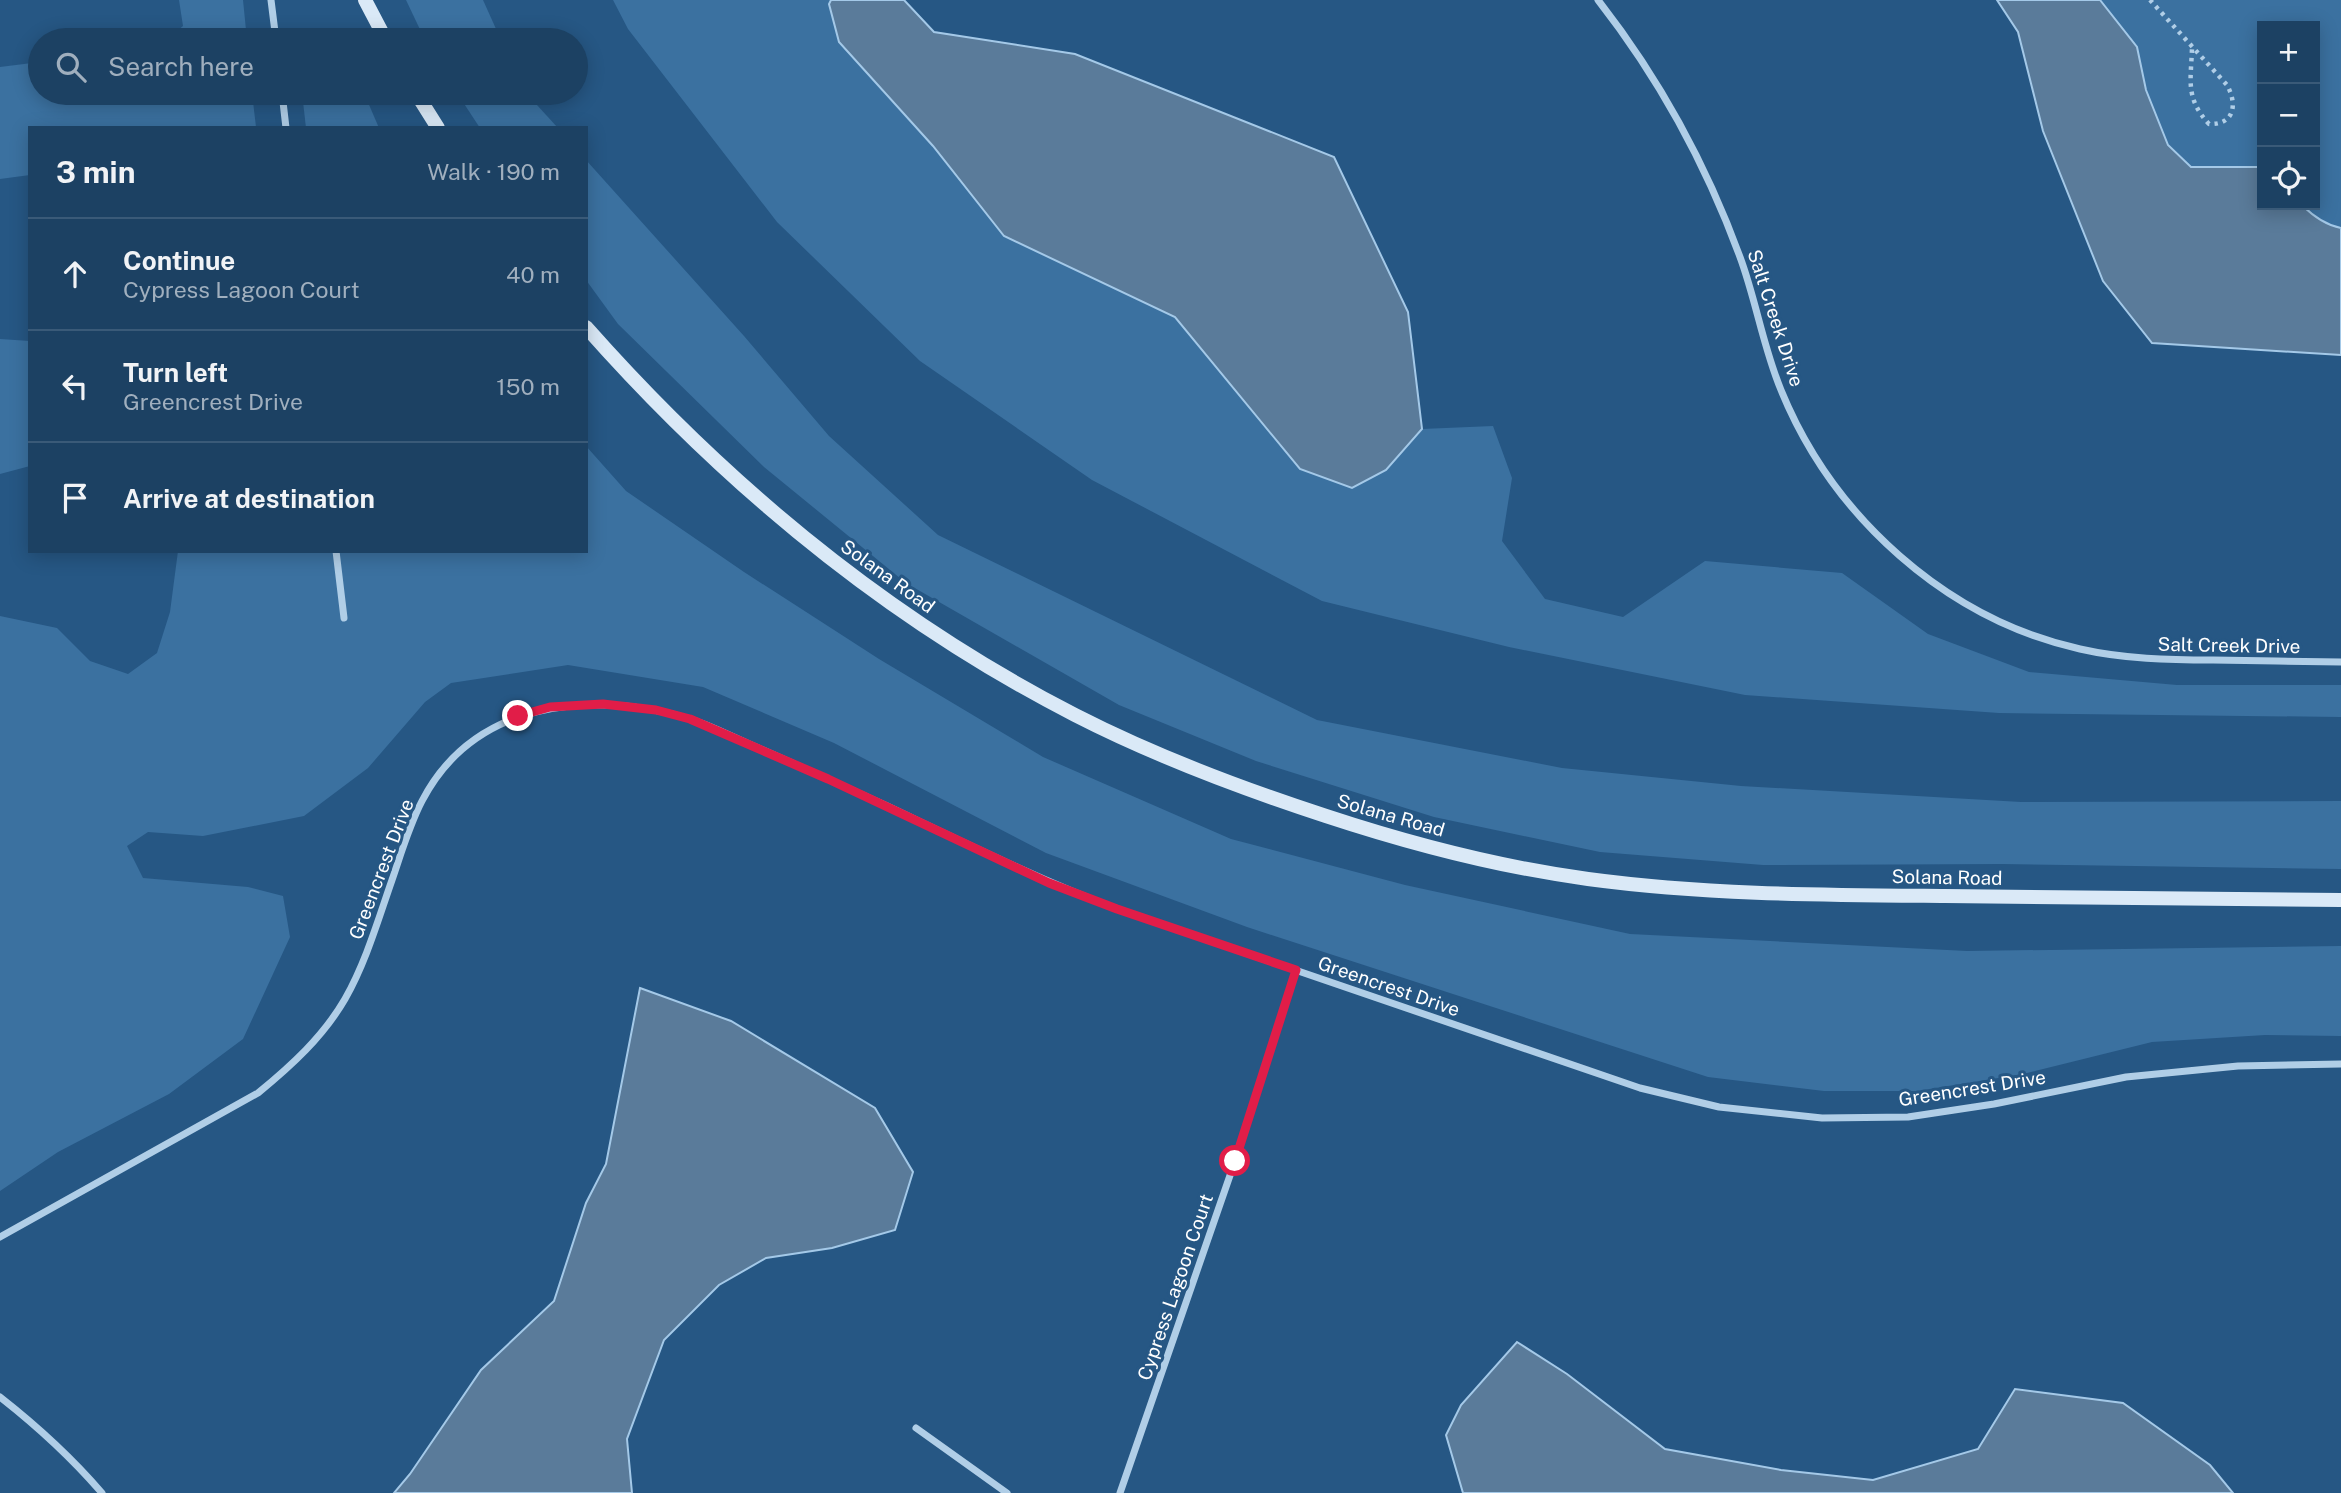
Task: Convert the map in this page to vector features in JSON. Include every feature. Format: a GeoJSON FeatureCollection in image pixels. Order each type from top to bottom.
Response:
{"type":"FeatureCollection","features":[{"type":"Feature","properties":{"kind":"street"},"geometry":{"type":"LineString","coordinates":[[271,0],[274,28]]}},
{"type":"Feature","properties":{"kind":"street"},"geometry":{"type":"LineString","coordinates":[[365,0],[380,28]]}},
{"type":"Feature","properties":{"kind":"street","name":"Salt Creek Drive"},"geometry":{"type":"LineString","coordinates":[[1598,0],[1637,51],[1667,99],[1710,183],[1740,258],[1781,390],[1811,450],[1844,497],[1895,552],[1925,578],[1969,607],[2017,629],[2080,649],[2146,659],[2341,662]]}},
{"type":"Feature","properties":{"kind":"street"},"geometry":{"type":"LineString","coordinates":[[283,105],[286,126]]}},
{"type":"Feature","properties":{"kind":"street"},"geometry":{"type":"LineString","coordinates":[[424,105],[437,126]]}},
{"type":"Feature","properties":{"kind":"street","name":"Solana Road"},"geometry":{"type":"LineString","coordinates":[[588,329],[638,385],[732,477],[833,561],[904,613],[988,667],[1076,715],[1166,758],[1259,794],[1397,839],[1490,862],[1584,879],[1679,890],[1774,894],[2341,900]]}},
{"type":"Feature","properties":{"kind":"street"},"geometry":{"type":"LineString","coordinates":[[336,553],[344,618]]}},
{"type":"Feature","properties":{"kind":"street","name":"Greencrest Drive"},"geometry":{"type":"LineString","coordinates":[[0,1237],[258,1093],[291,1066],[320,1035],[344,1000],[363,962],[422,802],[439,774],[462,750],[487,732],[518,716],[550,707],[603,704],[656,710],[690,719],[828,779],[1049,883],[1117,909],[1640,1088],[1719,1107],[1822,1118],[1909,1116],[1994,1104],[2126,1077],[2238,1066],[2341,1064]]}},
{"type":"Feature","properties":{"kind":"street","name":"Cypress Lagoon Court"},"geometry":{"type":"LineString","coordinates":[[1120,1493],[1235,1161],[1296,970]]}},
{"type":"Feature","properties":{"kind":"street"},"geometry":{"type":"LineString","coordinates":[[0,1397],[33,1423],[102,1493]]}},
{"type":"Feature","properties":{"kind":"street"},"geometry":{"type":"LineString","coordinates":[[916,1428],[1007,1493]]}},
{"type":"Feature","properties":{"kind":"path"},"geometry":{"type":"LineString","coordinates":[[2150,0],[2227,85],[2233,103],[2231,113],[2226,121],[2220,124],[2209,124],[2191,99],[2193,48]]}},
{"type":"Feature","properties":{"kind":"shaded area"},"geometry":{"type":"Polygon","coordinates":[[[179,0],[243,0],[246,28],[181,28],[183,26],[179,0]]]}},
{"type":"Feature","properties":{"kind":"shaded area"},"geometry":{"type":"Polygon","coordinates":[[[406,0],[483,0],[496,28],[419,28],[406,0]]]}},
{"type":"Feature","properties":{"kind":"shaded area"},"geometry":{"type":"Polygon","coordinates":[[[613,0],[831,0],[829,4],[883,92],[933,146],[1004,236],[1175,317],[1300,469],[1386,470],[1422,429],[1493,426],[1512,478],[1502,541],[1545,599],[1623,617],[1705,561],[1842,573],[1928,634],[2029,672],[2177,685],[2341,685],[2341,717],[1999,713],[1745,695],[1509,647],[1322,601],[1092,480],[920,361],[777,222],[628,29],[613,0]]]}},
{"type":"Feature","properties":{"kind":"shaded area"},"geometry":{"type":"Polygon","coordinates":[[[831,0],[904,0],[934,32],[1075,54],[1334,157],[1408,312],[1422,429],[1386,470],[1352,488],[1300,469],[1175,317],[1004,236],[933,146],[839,42],[829,4],[831,0]]]}},
{"type":"Feature","properties":{"kind":"shaded area"},"geometry":{"type":"Polygon","coordinates":[[[1997,0],[2100,0],[2137,47],[2146,90],[2168,145],[2191,167],[2257,167],[2257,210],[2307,210],[2320,220],[2341,228],[2341,355],[2152,343],[2103,281],[2043,131],[2018,32],[1997,0]]]}},
{"type":"Feature","properties":{"kind":"shaded area"},"geometry":{"type":"Polygon","coordinates":[[[2100,0],[2341,0],[2341,228],[2330,225],[2307,210],[2320,210],[2320,21],[2257,21],[2257,167],[2191,167],[2168,145],[2146,90],[2137,47],[2100,0]]]}},
{"type":"Feature","properties":{"kind":"shaded area"},"geometry":{"type":"Polygon","coordinates":[[[28,64],[28,105],[253,105],[256,126],[28,126],[28,175],[0,179],[0,67],[28,64]]]}},
{"type":"Feature","properties":{"kind":"shaded area"},"geometry":{"type":"Polygon","coordinates":[[[303,105],[369,105],[378,126],[306,126],[303,105]]]}},
{"type":"Feature","properties":{"kind":"shaded area"},"geometry":{"type":"Polygon","coordinates":[[[465,105],[537,105],[556,126],[479,126],[465,105]]]}},
{"type":"Feature","properties":{"kind":"shaded area"},"geometry":{"type":"Polygon","coordinates":[[[588,162],[744,336],[829,436],[938,535],[1317,720],[1562,768],[1741,786],[2021,802],[2341,801],[2341,869],[2002,864],[1763,865],[1600,852],[1434,817],[1256,761],[1119,705],[906,583],[764,467],[618,324],[588,283],[588,162]]]}},
{"type":"Feature","properties":{"kind":"shaded area"},"geometry":{"type":"Polygon","coordinates":[[[0,339],[28,341],[28,467],[0,474],[0,339]]]}},
{"type":"Feature","properties":{"kind":"shaded area"},"geometry":{"type":"Polygon","coordinates":[[[588,448],[626,491],[744,572],[879,659],[1043,757],[1231,839],[1405,885],[1630,934],[1967,951],[2341,946],[2341,1036],[2265,1035],[2152,1042],[2023,1074],[1917,1091],[1824,1091],[1708,1077],[1247,927],[1046,853],[834,743],[703,687],[568,665],[451,683],[425,702],[368,768],[304,816],[203,836],[148,832],[127,846],[143,878],[248,887],[283,896],[290,937],[243,1039],[169,1094],[58,1152],[0,1191],[0,616],[57,628],[90,661],[128,674],[157,653],[170,612],[178,553],[588,553],[588,448]]]}},
{"type":"Feature","properties":{"kind":"shaded area"},"geometry":{"type":"Polygon","coordinates":[[[640,988],[731,1021],[875,1108],[913,1172],[895,1230],[832,1248],[766,1258],[719,1285],[664,1340],[627,1439],[632,1493],[394,1493],[481,1370],[554,1301],[586,1203],[606,1164],[640,988]]]}},
{"type":"Feature","properties":{"kind":"shaded area"},"geometry":{"type":"Polygon","coordinates":[[[1517,1342],[1567,1374],[1665,1449],[1781,1470],[1873,1480],[1978,1449],[2015,1389],[2123,1403],[2210,1465],[2233,1493],[1463,1493],[1446,1435],[1461,1405],[1517,1342]]]}},
{"type":"Feature","properties":{"kind":"route"},"geometry":{"type":"LineString","coordinates":[[518,716],[550,707],[603,704],[656,710],[690,719],[828,779],[1049,883],[1296,970],[1235,1161]]}}]}
